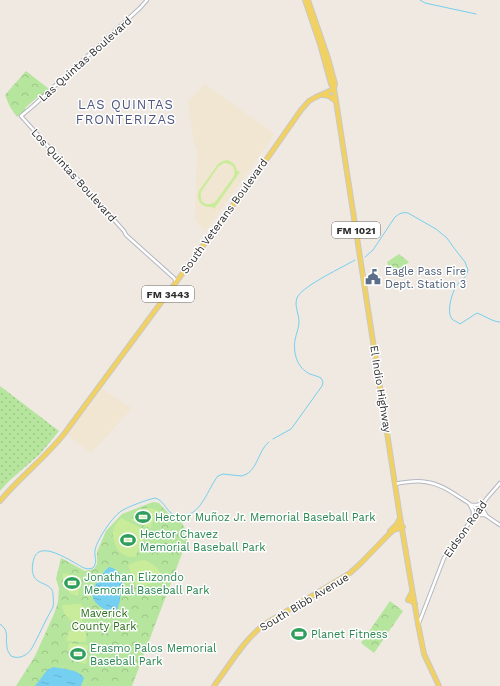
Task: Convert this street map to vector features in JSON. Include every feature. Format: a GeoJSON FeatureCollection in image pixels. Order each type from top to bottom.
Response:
{"type":"FeatureCollection","features":[{"type":"Feature","properties":{"kind":"main road","name":"El Indio Highway"},"geometry":{"type":"LineString","coordinates":[[306,0],[331,84],[334,89],[418,624],[424,654],[439,686]]}},
{"type":"Feature","properties":{"kind":"main road","name":"South Veterans Boulevard"},"geometry":{"type":"LineString","coordinates":[[0,501],[62,436],[264,163],[301,110],[309,101],[320,94],[334,89]]}},
{"type":"Feature","properties":{"kind":"main road"},"geometry":{"type":"LineString","coordinates":[[320,94],[329,96],[336,101]]}},
{"type":"Feature","properties":{"kind":"main road"},"geometry":{"type":"LineString","coordinates":[[389,534],[391,529],[397,524],[400,517]]}},
{"type":"Feature","properties":{"kind":"main road","name":"South Bibb Avenue"},"geometry":{"type":"LineString","coordinates":[[214,686],[247,641],[257,630],[350,573],[389,534],[402,527]]}},
{"type":"Feature","properties":{"kind":"street","name":"Las Quintas Boulevard"},"geometry":{"type":"LineString","coordinates":[[21,116],[147,0]]}},
{"type":"Feature","properties":{"kind":"street","name":"Los Quintas Boulevard"},"geometry":{"type":"LineString","coordinates":[[21,116],[126,235],[174,278],[176,282]]}},
{"type":"Feature","properties":{"kind":"street"},"geometry":{"type":"LineString","coordinates":[[395,484],[414,481],[433,483],[449,490],[500,525]]}},
{"type":"Feature","properties":{"kind":"street","name":"Eidson Road"},"geometry":{"type":"LineString","coordinates":[[418,624],[444,558],[483,503],[500,483]]}},
{"type":"Feature","properties":{"kind":"street"},"geometry":{"type":"LineString","coordinates":[[470,505],[483,503],[483,510],[486,515]]}},
{"type":"Feature","properties":{"kind":"street"},"geometry":{"type":"LineString","coordinates":[[470,505],[473,511],[473,518]]}},
{"type":"Feature","properties":{"kind":"street"},"geometry":{"type":"LineString","coordinates":[[473,518],[478,515],[486,515]]}},
{"type":"Feature","properties":{"kind":"shaded area"},"geometry":{"type":"Polygon","coordinates":[[[205,84],[275,134],[205,232],[195,220],[197,152],[194,143],[188,102],[205,84]]]}},
{"type":"Feature","properties":{"kind":"shaded area"},"geometry":{"type":"Polygon","coordinates":[[[102,389],[132,408],[91,453],[67,435],[102,389]]]}},
{"type":"Feature","properties":{"kind":"green space"},"geometry":{"type":"Polygon","coordinates":[[[26,71],[49,89],[25,108],[26,110],[17,117],[10,107],[5,95],[26,71]]]}},
{"type":"Feature","properties":{"kind":"green space"},"geometry":{"type":"Polygon","coordinates":[[[227,160],[231,162],[235,165],[237,171],[240,172],[214,209],[212,207],[202,205],[198,194],[218,164],[227,160]],[[224,163],[218,167],[201,192],[202,202],[210,204],[216,201],[234,176],[233,166],[224,163]]]}},
{"type":"Feature","properties":{"kind":"green space"},"geometry":{"type":"Polygon","coordinates":[[[399,254],[409,262],[395,275],[390,270],[387,262],[399,254]]]}},
{"type":"Feature","properties":{"kind":"green space"},"geometry":{"type":"Polygon","coordinates":[[[0,386],[59,431],[40,454],[9,481],[0,491],[0,386]]]}},
{"type":"Feature","properties":{"kind":"green space","name":"Maverick County Park"},"geometry":{"type":"Polygon","coordinates":[[[153,502],[159,503],[171,516],[180,520],[189,535],[132,686],[16,686],[35,656],[54,614],[58,602],[59,588],[56,579],[61,558],[85,571],[94,569],[97,564],[97,552],[106,531],[122,514],[153,502]]]}},
{"type":"Feature","properties":{"kind":"green space","name":"Hector Muñoz Jr. Memorial Baseball Park"},"geometry":{"type":"Polygon","coordinates":[[[147,508],[157,510],[150,528],[131,520],[136,513],[147,508]]]}},
{"type":"Feature","properties":{"kind":"green space","name":"Hector Chavez Memorial Baseball Park"},"geometry":{"type":"Polygon","coordinates":[[[121,518],[147,531],[135,557],[122,554],[115,545],[113,530],[121,518]]]}},
{"type":"Feature","properties":{"kind":"green space"},"geometry":{"type":"Polygon","coordinates":[[[145,560],[156,567],[163,578],[139,588],[137,587],[128,565],[137,561],[145,560]]]}},
{"type":"Feature","properties":{"kind":"green space","name":"Jonathan Elizondo Memorial Baseball Park"},"geometry":{"type":"Polygon","coordinates":[[[63,573],[80,577],[81,579],[78,596],[68,591],[64,585],[63,573]]]}},
{"type":"Feature","properties":{"kind":"green space"},"geometry":{"type":"Polygon","coordinates":[[[390,601],[403,611],[374,653],[361,643],[390,601]]]}},
{"type":"Feature","properties":{"kind":"green space"},"geometry":{"type":"Polygon","coordinates":[[[81,604],[82,622],[74,621],[68,618],[62,605],[81,604]]]}},
{"type":"Feature","properties":{"kind":"green space"},"geometry":{"type":"Polygon","coordinates":[[[80,624],[86,624],[86,642],[66,641],[70,630],[80,624]]]}},
{"type":"Feature","properties":{"kind":"green space","name":"Erasmo Palos Memorial Baseball Park"},"geometry":{"type":"Polygon","coordinates":[[[69,643],[88,646],[86,664],[78,662],[72,658],[68,648],[69,643]]]}},
{"type":"Feature","properties":{"kind":"water"},"geometry":{"type":"Polygon","coordinates":[[[109,567],[116,570],[124,578],[121,587],[119,605],[114,614],[99,605],[93,599],[92,595],[94,587],[109,567]]]}},
{"type":"Feature","properties":{"kind":"water"},"geometry":{"type":"Polygon","coordinates":[[[53,667],[70,670],[81,675],[84,678],[81,686],[35,686],[47,670],[53,667]]]}},
{"type":"Feature","properties":{"kind":"waterway"},"geometry":{"type":"LineString","coordinates":[[420,0],[425,3],[476,14]]}},
{"type":"Feature","properties":{"kind":"waterway"},"geometry":{"type":"LineString","coordinates":[[365,257],[373,250],[395,217],[402,213],[408,213],[436,229],[447,238],[465,262],[468,270],[467,273],[455,288],[450,302],[450,316],[452,319],[460,324],[477,313],[500,322]]}},
{"type":"Feature","properties":{"kind":"waterway"},"geometry":{"type":"LineString","coordinates":[[273,439],[291,429],[322,386],[323,382],[321,378],[310,374],[302,368],[295,355],[295,340],[299,326],[296,305],[298,296],[308,287],[355,260]]}},
{"type":"Feature","properties":{"kind":"waterway"},"geometry":{"type":"LineString","coordinates":[[0,624],[5,629],[7,648],[11,656],[20,657],[26,655],[32,648],[53,607],[52,589],[37,580],[32,571],[35,556],[39,552],[49,551],[84,568],[93,568],[96,562],[96,546],[110,522],[119,513],[126,508],[155,498],[160,500],[172,514],[183,516],[190,514],[200,506],[218,476],[223,474],[241,476],[251,471],[265,446],[269,442]]}},
{"type":"Feature","properties":{"kind":"place","name":"Eagle Pass Fire Dept. Station 3"},"geometry":{"type":"Point","coordinates":[373,277]}},
{"type":"Feature","properties":{"kind":"place","name":"Hector Muñoz Jr. Memorial Baseball Park"},"geometry":{"type":"Point","coordinates":[143,517]}},
{"type":"Feature","properties":{"kind":"place","name":"Hector Chavez Memorial Baseball Park"},"geometry":{"type":"Point","coordinates":[128,540]}},
{"type":"Feature","properties":{"kind":"place","name":"Jonathan Elizondo Memorial Baseball Park"},"geometry":{"type":"Point","coordinates":[72,583]}},
{"type":"Feature","properties":{"kind":"place","name":"Planet Fitness"},"geometry":{"type":"Point","coordinates":[299,634]}},
{"type":"Feature","properties":{"kind":"place","name":"Erasmo Palos Memorial Baseball Park"},"geometry":{"type":"Point","coordinates":[78,654]}},
{"type":"Feature","properties":{"kind":"district","name":"LAS QUINTAS FRONTERIZAS"},"geometry":{"type":"Point","coordinates":[126,112]}}]}
